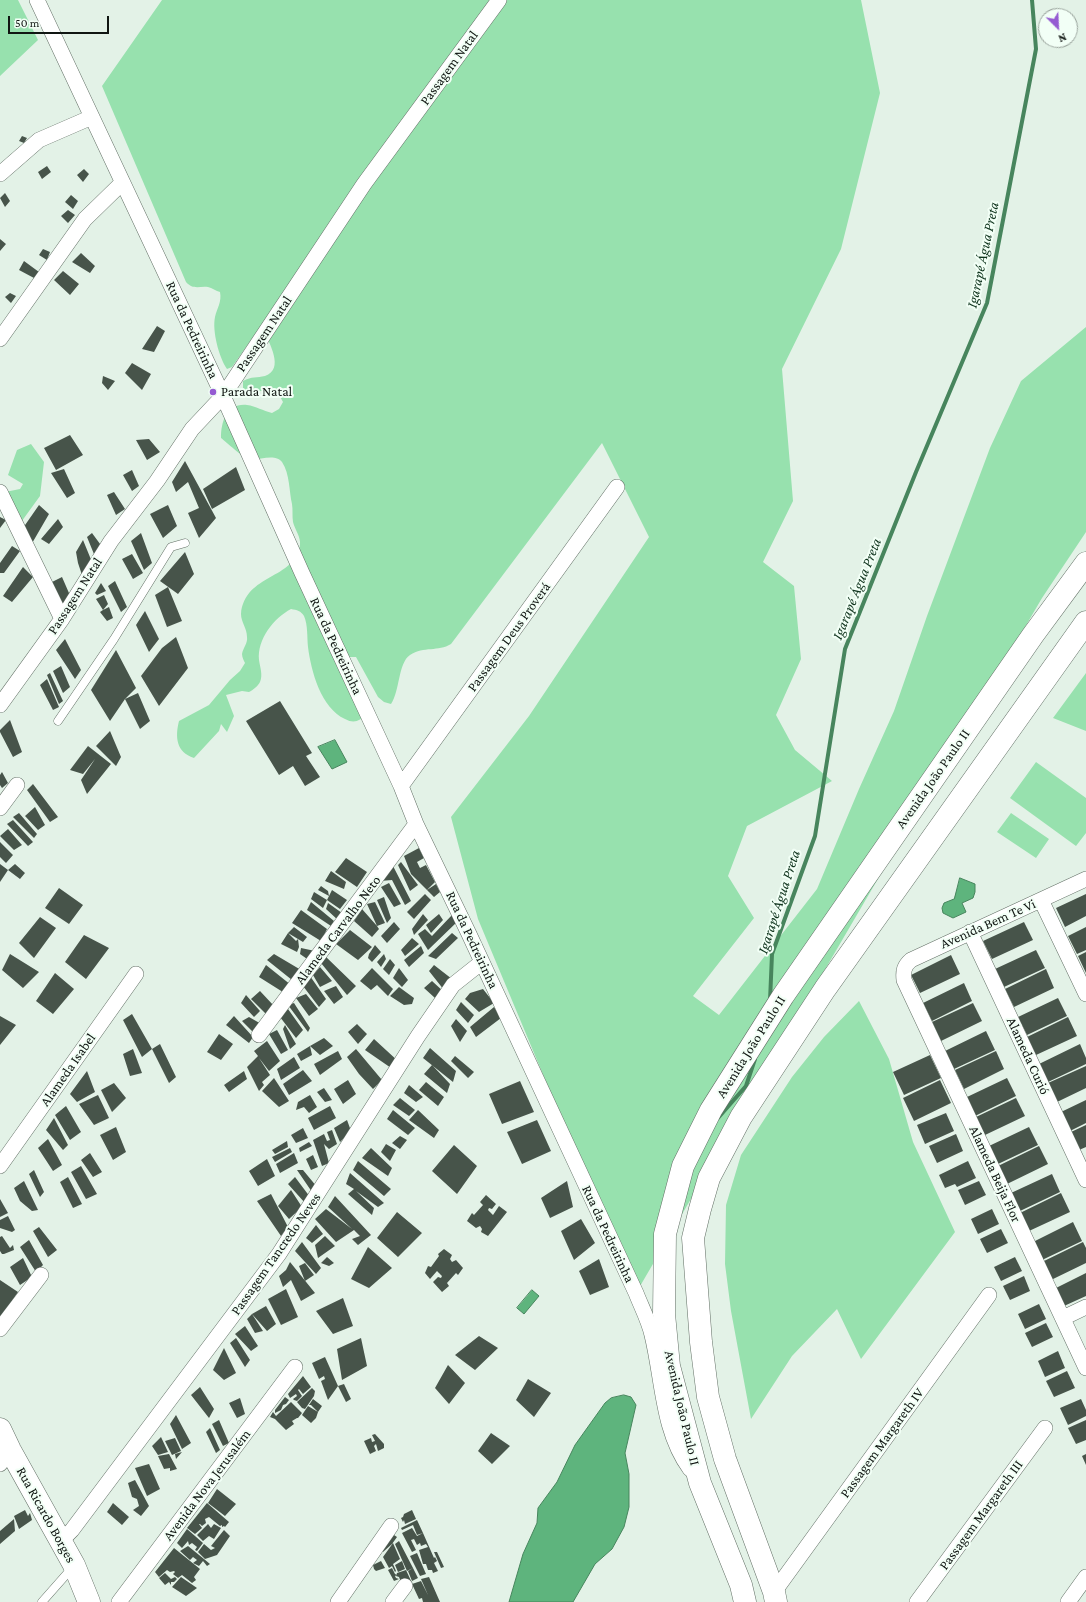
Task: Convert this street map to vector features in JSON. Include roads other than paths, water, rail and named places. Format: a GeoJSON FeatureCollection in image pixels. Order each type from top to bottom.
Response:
{"type":"FeatureCollection","features":[{"type":"Feature","properties":{"kind":"main road","name":"Avenida João Paulo II"},"geometry":{"type":"LineString","coordinates":[[745,1602],[741,1585],[700,1482],[669,1366],[664,1314],[665,1234],[683,1166],[711,1110],[783,996],[1033,635],[1086,563]]}},
{"type":"Feature","properties":{"kind":"main road","name":"Avenida João Paulo II"},"geometry":{"type":"LineString","coordinates":[[775,1597],[725,1458],[708,1397],[701,1342],[693,1238],[709,1178],[741,1117],[825,989],[1086,622]]}},
{"type":"Feature","properties":{"kind":"main road","name":"Rua Ricardo Borges"},"geometry":{"type":"LineString","coordinates":[[0,1429],[5,1457],[61,1541],[74,1566],[89,1602]]}},
{"type":"Feature","properties":{"kind":"street","name":"Rua da Pedreirinha"},"geometry":{"type":"LineString","coordinates":[[36,0],[223,396],[295,559],[401,786],[416,824],[636,1292],[652,1334],[667,1416],[674,1439],[688,1466],[700,1482]]}},
{"type":"Feature","properties":{"kind":"street","name":"Passagem Natal"},"geometry":{"type":"LineString","coordinates":[[0,705],[62,619],[111,541],[157,481],[192,429],[223,396],[364,184],[499,0]]}},
{"type":"Feature","properties":{"kind":"street"},"geometry":{"type":"LineString","coordinates":[[0,174],[39,140],[92,117]]}},
{"type":"Feature","properties":{"kind":"street"},"geometry":{"type":"LineString","coordinates":[[0,339],[85,219],[122,183]]}},
{"type":"Feature","properties":{"kind":"street","name":"Passagem Deus Proverá"},"geometry":{"type":"LineString","coordinates":[[401,786],[617,487]]}},
{"type":"Feature","properties":{"kind":"street"},"geometry":{"type":"LineString","coordinates":[[0,492],[62,619]]}},
{"type":"Feature","properties":{"kind":"street"},"geometry":{"type":"LineString","coordinates":[[0,808],[17,785]]}},
{"type":"Feature","properties":{"kind":"street","name":"Alameda Carvalho Neto"},"geometry":{"type":"LineString","coordinates":[[259,1035],[416,824]]}},
{"type":"Feature","properties":{"kind":"street","name":"Avenida Bem Te Vi"},"geometry":{"type":"LineString","coordinates":[[904,980],[904,970],[911,960],[1086,879]]}},
{"type":"Feature","properties":{"kind":"street"},"geometry":{"type":"LineString","coordinates":[[1041,900],[1086,994]]}},
{"type":"Feature","properties":{"kind":"street","name":"Alameda Curió"},"geometry":{"type":"LineString","coordinates":[[970,932],[1086,1180]]}},
{"type":"Feature","properties":{"kind":"street","name":"Passagem Tancredo Neves"},"geometry":{"type":"LineString","coordinates":[[61,1541],[72,1530],[279,1254],[418,1036],[453,986],[482,962]]}},
{"type":"Feature","properties":{"kind":"street","name":"Alameda Isabel"},"geometry":{"type":"LineString","coordinates":[[0,1166],[136,974]]}},
{"type":"Feature","properties":{"kind":"street","name":"Alameda Beija Flor"},"geometry":{"type":"LineString","coordinates":[[904,980],[1063,1318],[1081,1344],[1086,1368]]}},
{"type":"Feature","properties":{"kind":"street"},"geometry":{"type":"LineString","coordinates":[[0,1329],[41,1275]]}},
{"type":"Feature","properties":{"kind":"street","name":"Passagem Margareth IV"},"geometry":{"type":"LineString","coordinates":[[775,1597],[989,1294]]}},
{"type":"Feature","properties":{"kind":"street"},"geometry":{"type":"LineString","coordinates":[[1063,1318],[1086,1307]]}},
{"type":"Feature","properties":{"kind":"street","name":"Avenida Nova Jerusalém"},"geometry":{"type":"LineString","coordinates":[[119,1602],[295,1367]]}},
{"type":"Feature","properties":{"kind":"street","name":"Passagem Margareth III"},"geometry":{"type":"LineString","coordinates":[[917,1602],[1045,1428]]}},
{"type":"Feature","properties":{"kind":"street"},"geometry":{"type":"LineString","coordinates":[[338,1602],[392,1526]]}},
{"type":"Feature","properties":{"kind":"street"},"geometry":{"type":"LineString","coordinates":[[1068,1602],[1086,1577]]}},
{"type":"Feature","properties":{"kind":"street"},"geometry":{"type":"LineString","coordinates":[[393,1602],[404,1586]]}},
{"type":"Feature","properties":{"kind":"lane"},"geometry":{"type":"LineString","coordinates":[[58,721],[114,639],[171,548],[185,543]]}},
{"type":"Feature","properties":{"kind":"lane"},"geometry":{"type":"LineString","coordinates":[[42,1602],[74,1566]]}},
{"type":"Feature","properties":{"kind":"waterway","name":"Igarapé Água Preta"},"geometry":{"type":"LineString","coordinates":[[770,1001],[772,954],[815,836],[845,649],[916,472],[987,303],[1036,49],[1032,0]]}},
{"type":"Feature","properties":{"kind":"waterway","name":"Igarapé Água Preta"},"geometry":{"type":"LineString","coordinates":[[718,1118],[746,1086],[755,1059]]}},
{"type":"Feature","properties":{"kind":"place","name":"Parada Natal"},"geometry":{"type":"Point","coordinates":[213,392]}}]}
